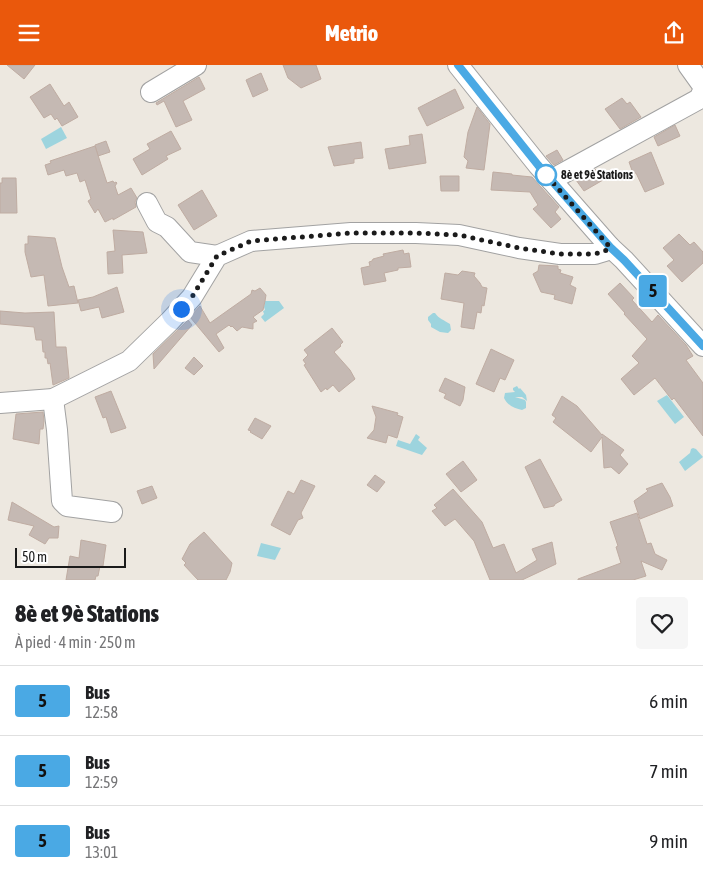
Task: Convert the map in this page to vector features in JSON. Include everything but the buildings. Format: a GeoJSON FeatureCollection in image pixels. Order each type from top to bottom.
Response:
{"type":"FeatureCollection","features":[{"type":"Feature","properties":{"kind":"street"},"geometry":{"type":"LineString","coordinates":[[151,92],[196,65]]}},
{"type":"Feature","properties":{"kind":"street"},"geometry":{"type":"LineString","coordinates":[[458,65],[550,180],[703,347]]}},
{"type":"Feature","properties":{"kind":"street"},"geometry":{"type":"LineString","coordinates":[[550,180],[699,99],[703,86],[688,65]]}},
{"type":"Feature","properties":{"kind":"street"},"geometry":{"type":"LineString","coordinates":[[147,203],[157,222],[167,227],[190,252],[217,256],[251,241],[351,233],[459,235],[519,248],[578,255],[595,254],[605,251],[610,247]]}},
{"type":"Feature","properties":{"kind":"street"},"geometry":{"type":"LineString","coordinates":[[0,403],[53,399],[129,361],[192,297],[217,256]]}},
{"type":"Feature","properties":{"kind":"street"},"geometry":{"type":"LineString","coordinates":[[53,399],[62,501],[68,505],[112,512]]}},
{"type":"Feature","properties":{"kind":"water"},"geometry":{"type":"Polygon","coordinates":[[[61,127],[67,138],[46,149],[41,139],[61,127]]]}},
{"type":"Feature","properties":{"kind":"water"},"geometry":{"type":"Polygon","coordinates":[[[265,301],[279,301],[284,308],[265,322],[261,317],[265,310],[265,301]]]}},
{"type":"Feature","properties":{"kind":"water"},"geometry":{"type":"Polygon","coordinates":[[[433,313],[450,324],[451,330],[448,333],[440,332],[431,327],[428,317],[433,313]]]}},
{"type":"Feature","properties":{"kind":"water"},"geometry":{"type":"Polygon","coordinates":[[[517,386],[526,395],[527,401],[522,397],[515,397],[525,400],[526,408],[522,410],[507,403],[504,398],[505,393],[515,392],[513,388],[517,386]]]}},
{"type":"Feature","properties":{"kind":"water"},"geometry":{"type":"Polygon","coordinates":[[[667,395],[684,417],[675,424],[657,401],[667,395]]]}},
{"type":"Feature","properties":{"kind":"water"},"geometry":{"type":"Polygon","coordinates":[[[416,434],[420,437],[418,440],[427,448],[422,455],[396,446],[398,440],[410,444],[416,434]]]}},
{"type":"Feature","properties":{"kind":"water"},"geometry":{"type":"Polygon","coordinates":[[[693,448],[703,457],[685,471],[679,462],[693,448]]]}},
{"type":"Feature","properties":{"kind":"water"},"geometry":{"type":"Polygon","coordinates":[[[261,543],[281,548],[275,560],[257,556],[261,543]]]}},
{"type":"Feature","properties":{"kind":"bus line","name":"5"},"geometry":{"type":"LineString","coordinates":[[458,65],[550,180],[703,346]]}},
{"type":"Feature","properties":{"kind":"place","name":"8è et 9è Stations"},"geometry":{"type":"Point","coordinates":[546,175]}},
{"type":"Feature","properties":{"kind":"route"},"geometry":{"type":"LineString","coordinates":[[181,309],[192,297],[217,256],[251,241],[351,233],[416,233],[459,235],[519,248],[560,254],[595,254],[605,251],[610,247],[546,175]]}}]}
